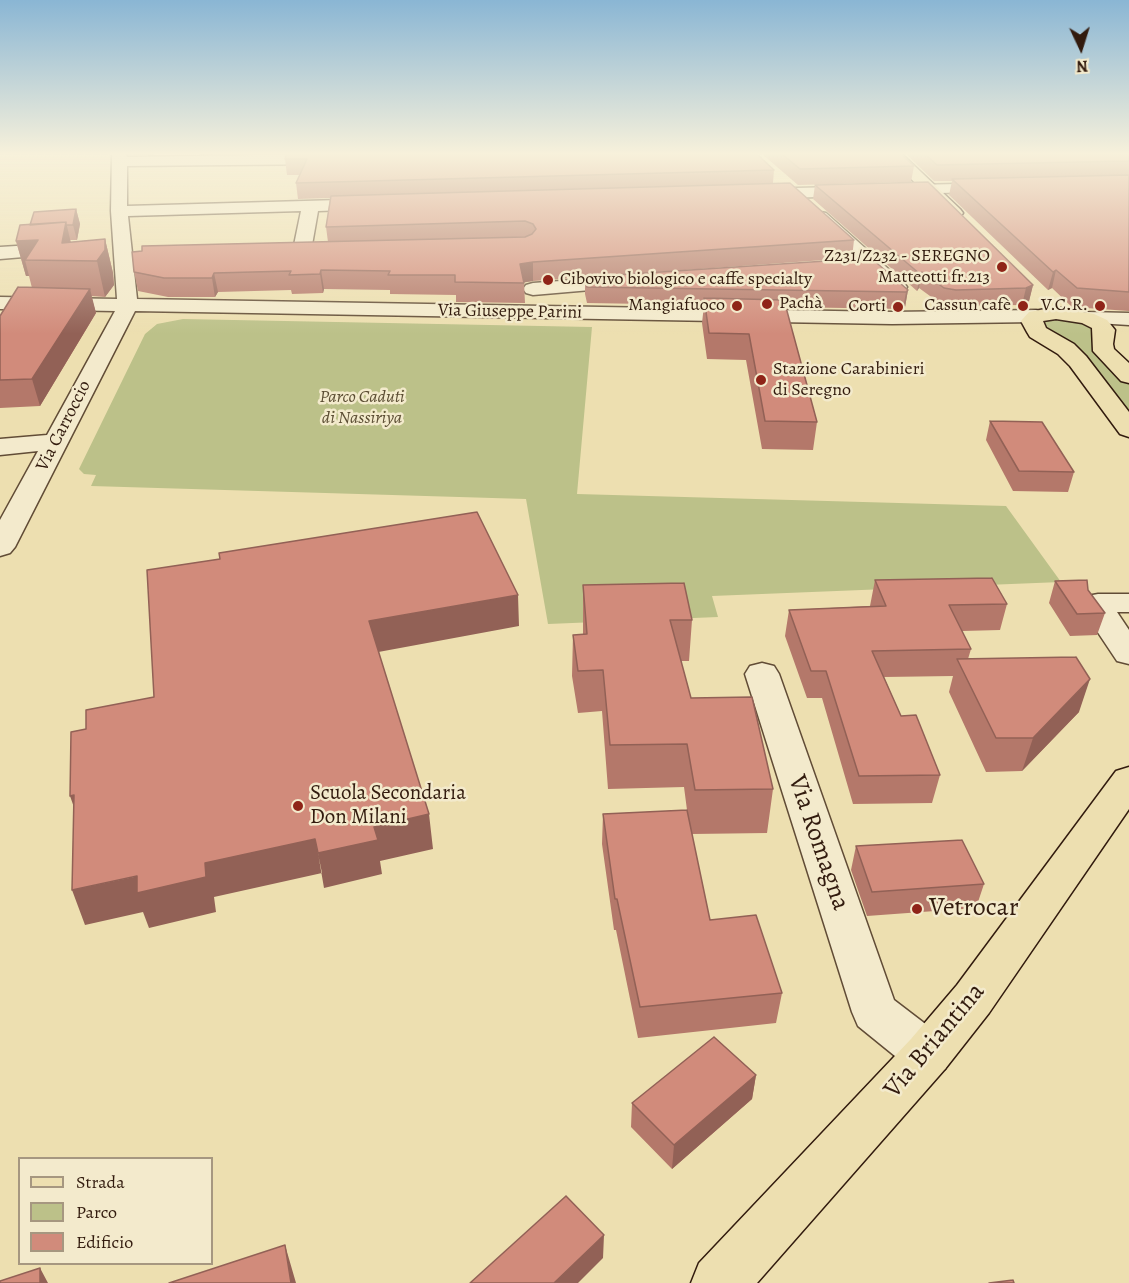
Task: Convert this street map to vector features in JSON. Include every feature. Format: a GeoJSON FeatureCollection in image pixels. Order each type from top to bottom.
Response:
{"type":"FeatureCollection","features":[{"type":"Feature","properties":{"kind":"main road"},"geometry":{"type":"LineString","coordinates":[[955,214],[963,222]]}},
{"type":"Feature","properties":{"kind":"main road"},"geometry":{"type":"LineString","coordinates":[[1042,314],[1087,318],[1104,330],[1102,344],[1104,351],[1129,376]]}},
{"type":"Feature","properties":{"kind":"main road"},"geometry":{"type":"LineString","coordinates":[[1042,314],[1066,349],[1078,361],[1129,429]]}},
{"type":"Feature","properties":{"kind":"main road","name":"Via Briantina"},"geometry":{"type":"LineString","coordinates":[[719,1283],[928,1054],[973,999],[1129,780]]}},
{"type":"Feature","properties":{"kind":"street"},"geometry":{"type":"LineString","coordinates":[[119,214],[128,306]]}},
{"type":"Feature","properties":{"kind":"street"},"geometry":{"type":"LineString","coordinates":[[309,214],[303,245],[306,249],[318,253],[352,252]]}},
{"type":"Feature","properties":{"kind":"street"},"geometry":{"type":"LineString","coordinates":[[816,214],[930,316]]}},
{"type":"Feature","properties":{"kind":"street"},"geometry":{"type":"LineString","coordinates":[[102,247],[123,245]]}},
{"type":"Feature","properties":{"kind":"street"},"geometry":{"type":"LineString","coordinates":[[0,253],[80,248]]}},
{"type":"Feature","properties":{"kind":"street"},"geometry":{"type":"LineString","coordinates":[[848,267],[871,265]]}},
{"type":"Feature","properties":{"kind":"street"},"geometry":{"type":"LineString","coordinates":[[529,268],[533,289],[532,312]]}},
{"type":"Feature","properties":{"kind":"street"},"geometry":{"type":"LineString","coordinates":[[533,289],[649,281]]}},
{"type":"Feature","properties":{"kind":"street","name":"Via Giuseppe Parini"},"geometry":{"type":"LineString","coordinates":[[0,303],[892,318],[1042,314]]}},
{"type":"Feature","properties":{"kind":"street","name":"Via Carroccio"},"geometry":{"type":"LineString","coordinates":[[0,547],[128,306]]}},
{"type":"Feature","properties":{"kind":"street","name":"Via Giuseppe Parini"},"geometry":{"type":"LineString","coordinates":[[892,318],[1042,314]]}},
{"type":"Feature","properties":{"kind":"street"},"geometry":{"type":"LineString","coordinates":[[1087,318],[1129,318]]}},
{"type":"Feature","properties":{"kind":"street"},"geometry":{"type":"LineString","coordinates":[[1102,344],[1129,331]]}},
{"type":"Feature","properties":{"kind":"street"},"geometry":{"type":"LineString","coordinates":[[0,447],[55,442]]}},
{"type":"Feature","properties":{"kind":"street"},"geometry":{"type":"LineString","coordinates":[[1129,603],[1098,603],[1099,610],[1129,654]]}},
{"type":"Feature","properties":{"kind":"street","name":"Via Romagna"},"geometry":{"type":"LineString","coordinates":[[762,674],[875,1012],[928,1054]]}},
{"type":"Feature","properties":{"kind":"green space"},"geometry":{"type":"Polygon","coordinates":[[[1050,316],[1093,325],[1103,359],[1129,384],[1129,417],[1040,326],[1043,319],[1050,316]]]}},
{"type":"Feature","properties":{"kind":"green space","name":"Parco Caduti di Nassiriya"},"geometry":{"type":"Polygon","coordinates":[[[183,319],[592,327],[577,494],[1006,506],[1061,582],[712,596],[718,617],[548,624],[526,499],[91,486],[96,475],[84,474],[79,469],[145,334],[157,324],[183,319]]]}},
{"type":"Feature","properties":{"kind":"building"},"geometry":{"type":"Polygon","coordinates":[[[33,214],[75,214],[73,225],[66,225],[66,222],[30,225],[33,214]]]}},
{"type":"Feature","properties":{"kind":"building"},"geometry":{"type":"Polygon","coordinates":[[[328,214],[825,214],[854,240],[533,262],[520,264],[524,283],[455,282],[455,275],[388,275],[390,271],[321,270],[320,274],[289,275],[291,271],[214,273],[212,278],[164,278],[134,272],[132,252],[142,251],[142,246],[525,237],[536,229],[533,224],[525,221],[326,227],[328,214]]]}},
{"type":"Feature","properties":{"kind":"building"},"geometry":{"type":"Polygon","coordinates":[[[849,214],[960,214],[1033,285],[1026,288],[956,290],[944,288],[922,272],[920,274],[849,214]]]}},
{"type":"Feature","properties":{"kind":"building"},"geometry":{"type":"Polygon","coordinates":[[[990,214],[1129,214],[1129,292],[1077,288],[1056,270],[1053,272],[990,214]]]}},
{"type":"Feature","properties":{"kind":"building"},"geometry":{"type":"Polygon","coordinates":[[[66,222],[62,243],[105,239],[105,250],[97,261],[25,260],[38,240],[16,241],[20,225],[66,222]]]}},
{"type":"Feature","properties":{"kind":"building"},"geometry":{"type":"Polygon","coordinates":[[[871,258],[908,290],[906,292],[587,287],[585,277],[871,258]]]}},
{"type":"Feature","properties":{"kind":"building"},"geometry":{"type":"Polygon","coordinates":[[[18,287],[90,289],[32,379],[0,380],[0,316],[18,287]]]}},
{"type":"Feature","properties":{"kind":"building"},"geometry":{"type":"Polygon","coordinates":[[[704,298],[784,300],[817,422],[765,421],[749,334],[709,333],[704,298]]]}},
{"type":"Feature","properties":{"kind":"building"},"geometry":{"type":"Polygon","coordinates":[[[990,421],[1042,422],[1074,472],[1019,471],[990,421]]]}},
{"type":"Feature","properties":{"kind":"building"},"geometry":{"type":"Polygon","coordinates":[[[477,512],[518,595],[369,621],[429,814],[374,827],[378,840],[318,853],[315,839],[205,863],[206,877],[137,893],[137,876],[72,890],[74,795],[70,796],[71,732],[86,729],[86,710],[154,697],[147,570],[220,559],[219,553],[477,512]]]}},
{"type":"Feature","properties":{"kind":"building"},"geometry":{"type":"Polygon","coordinates":[[[992,578],[1007,604],[949,605],[971,649],[872,651],[901,716],[916,715],[940,775],[859,776],[826,671],[811,671],[789,610],[886,606],[875,580],[992,578]]]}},
{"type":"Feature","properties":{"kind":"building"},"geometry":{"type":"Polygon","coordinates":[[[1087,580],[1088,590],[1105,613],[1077,614],[1055,581],[1087,580]]]}},
{"type":"Feature","properties":{"kind":"building"},"geometry":{"type":"Polygon","coordinates":[[[684,583],[692,620],[670,620],[691,698],[752,697],[773,789],[695,790],[687,744],[610,745],[603,670],[578,671],[573,635],[587,634],[583,585],[684,583]]]}},
{"type":"Feature","properties":{"kind":"building"},"geometry":{"type":"Polygon","coordinates":[[[1076,657],[1090,679],[1033,738],[996,738],[957,659],[1076,657]]]}},
{"type":"Feature","properties":{"kind":"building"},"geometry":{"type":"Polygon","coordinates":[[[687,810],[710,920],[756,915],[782,993],[640,1007],[617,899],[615,899],[603,814],[687,810]]]}},
{"type":"Feature","properties":{"kind":"building"},"geometry":{"type":"Polygon","coordinates":[[[962,840],[984,884],[872,892],[856,846],[962,840]]]}},
{"type":"Feature","properties":{"kind":"building"},"geometry":{"type":"Polygon","coordinates":[[[714,1037],[756,1075],[674,1145],[632,1103],[714,1037]]]}},
{"type":"Feature","properties":{"kind":"building"},"geometry":{"type":"Polygon","coordinates":[[[566,1196],[604,1235],[554,1283],[470,1283],[566,1196]]]}},
{"type":"Feature","properties":{"kind":"building"},"geometry":{"type":"Polygon","coordinates":[[[285,1245],[291,1283],[169,1283],[285,1245]]]}},
{"type":"Feature","properties":{"kind":"building"},"geometry":{"type":"Polygon","coordinates":[[[40,1268],[40,1283],[0,1283],[0,1281],[40,1268]]]}},
{"type":"Feature","properties":{"kind":"building"},"geometry":{"type":"Polygon","coordinates":[[[1013,1280],[1014,1283],[989,1283],[1013,1280]]]}},
{"type":"Feature","properties":{"kind":"place","name":"Z231/Z232 - SEREGNO Matteotti fr.213"},"geometry":{"type":"Point","coordinates":[1002,267]}},
{"type":"Feature","properties":{"kind":"place","name":"Cibovivo biologico e caffe specialty"},"geometry":{"type":"Point","coordinates":[548,280]}},
{"type":"Feature","properties":{"kind":"place","name":"Pachà"},"geometry":{"type":"Point","coordinates":[767,304]}},
{"type":"Feature","properties":{"kind":"place","name":"Mangiafuoco"},"geometry":{"type":"Point","coordinates":[737,306]}},
{"type":"Feature","properties":{"kind":"place","name":"Cassun cafè"},"geometry":{"type":"Point","coordinates":[1023,306]}},
{"type":"Feature","properties":{"kind":"place","name":"V.C.R."},"geometry":{"type":"Point","coordinates":[1100,306]}},
{"type":"Feature","properties":{"kind":"place","name":"Corti"},"geometry":{"type":"Point","coordinates":[898,307]}},
{"type":"Feature","properties":{"kind":"place","name":"Stazione Carabinieri di Seregno"},"geometry":{"type":"Point","coordinates":[761,380]}},
{"type":"Feature","properties":{"kind":"place","name":"Scuola Secondaria Don Milani"},"geometry":{"type":"Point","coordinates":[298,806]}},
{"type":"Feature","properties":{"kind":"place","name":"Vetrocar"},"geometry":{"type":"Point","coordinates":[917,909]}}]}
